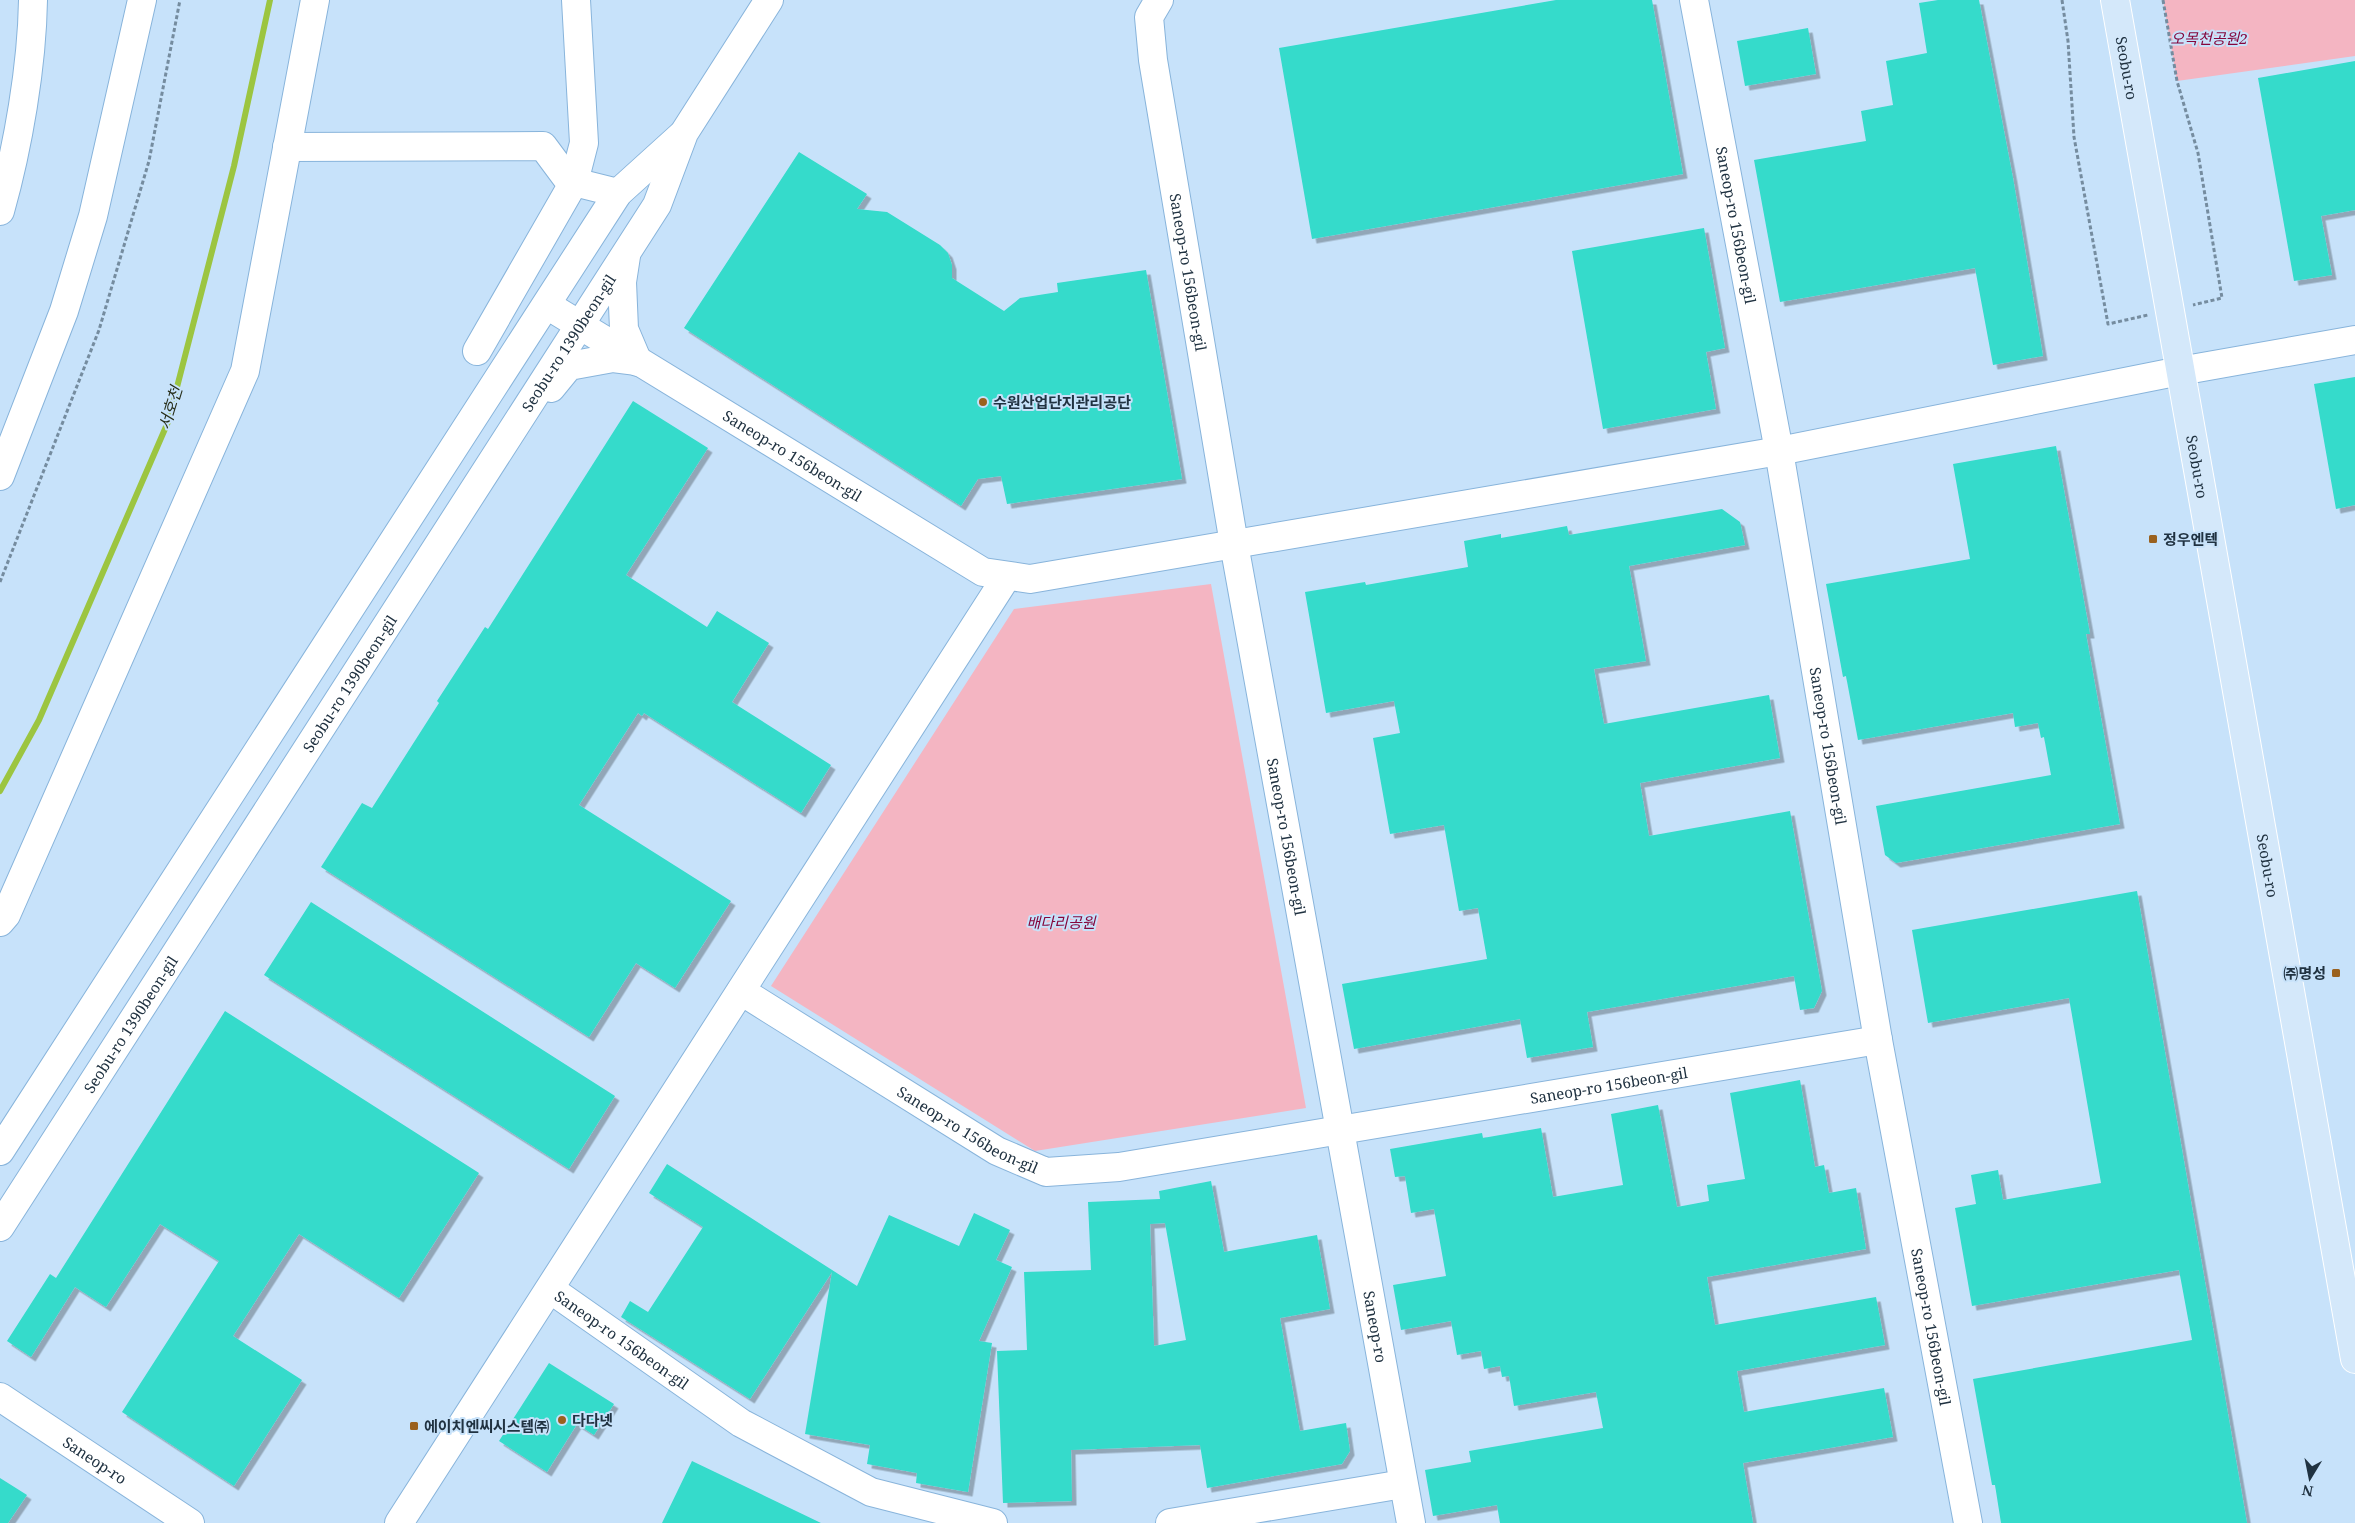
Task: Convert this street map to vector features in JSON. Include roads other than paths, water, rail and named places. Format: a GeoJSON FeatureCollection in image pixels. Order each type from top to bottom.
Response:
{"type":"FeatureCollection","features":[{"type":"Feature","properties":{"kind":"main road","name":"Seobu-ro"},"geometry":{"type":"LineString","coordinates":[[2114,0],[2355,1359]]}},
{"type":"Feature","properties":{"kind":"street"},"geometry":{"type":"LineString","coordinates":[[0,211],[8,181],[10,117],[33,18],[33,0]]}},
{"type":"Feature","properties":{"kind":"street"},"geometry":{"type":"LineString","coordinates":[[0,476],[64,311],[93,216],[142,0]]}},
{"type":"Feature","properties":{"kind":"street"},"geometry":{"type":"LineString","coordinates":[[0,922],[6,915],[245,371],[315,0]]}},
{"type":"Feature","properties":{"kind":"street"},"geometry":{"type":"LineString","coordinates":[[477,351],[574,182],[584,143],[576,0]]}},
{"type":"Feature","properties":{"kind":"street","name":"Seobu-ro 1390beon-gil"},"geometry":{"type":"LineString","coordinates":[[0,1227],[657,205],[684,133],[768,0]]}},
{"type":"Feature","properties":{"kind":"street","name":"Saneop-ro 156beon-gil"},"geometry":{"type":"LineString","coordinates":[[1694,0],[1779,451],[1878,1040],[1968,1523]]}},
{"type":"Feature","properties":{"kind":"street","name":"Saneop-ro 156beon-gil"},"geometry":{"type":"LineString","coordinates":[[1152,6],[1153,60],[1234,544],[1340,1131]]}},
{"type":"Feature","properties":{"kind":"street","name":"Seobu-ro 1390beon-gil"},"geometry":{"type":"LineString","coordinates":[[0,1151],[618,193],[684,133]]}},
{"type":"Feature","properties":{"kind":"street"},"geometry":{"type":"LineString","coordinates":[[287,147],[543,146],[566,177],[574,182],[618,193]]}},
{"type":"Feature","properties":{"kind":"street"},"geometry":{"type":"LineString","coordinates":[[626,254],[622,282],[624,329],[638,362]]}},
{"type":"Feature","properties":{"kind":"street","name":"Saneop-ro 156beon-gil"},"geometry":{"type":"LineString","coordinates":[[547,305],[983,572],[1030,579],[1779,451]]}},
{"type":"Feature","properties":{"kind":"street"},"geometry":{"type":"LineString","coordinates":[[1779,451],[2180,371],[2355,340]]}},
{"type":"Feature","properties":{"kind":"street"},"geometry":{"type":"LineString","coordinates":[[497,455],[569,366],[613,358],[638,362]]}},
{"type":"Feature","properties":{"kind":"street","name":"Saneop-ro 156beon-gil"},"geometry":{"type":"LineString","coordinates":[[399,1523],[1007,576]]}},
{"type":"Feature","properties":{"kind":"street","name":"Saneop-ro 156beon-gil"},"geometry":{"type":"LineString","coordinates":[[741,991],[997,1151],[1046,1172],[1119,1167],[1878,1040]]}},
{"type":"Feature","properties":{"kind":"street","name":"Saneop-ro"},"geometry":{"type":"LineString","coordinates":[[1340,1131],[1411,1523]]}},
{"type":"Feature","properties":{"kind":"street","name":"Saneop-ro 156beon-gil"},"geometry":{"type":"LineString","coordinates":[[550,1289],[741,1423],[871,1492],[993,1523]]}},
{"type":"Feature","properties":{"kind":"street","name":"Saneop-ro"},"geometry":{"type":"LineString","coordinates":[[0,1397],[190,1523]]}},
{"type":"Feature","properties":{"kind":"street"},"geometry":{"type":"LineString","coordinates":[[1170,1523],[1404,1484]]}},
{"type":"Feature","properties":{"kind":"waterway","name":"서호천"},"geometry":{"type":"LineString","coordinates":[[0,791],[39,720],[168,422],[234,166],[270,0]]}},
{"type":"Feature","properties":{"kind":"place","name":"수원산업단지관리공단"},"geometry":{"type":"Point","coordinates":[983,402]}},
{"type":"Feature","properties":{"kind":"place","name":"정우엔텍"},"geometry":{"type":"Point","coordinates":[2153,539]}},
{"type":"Feature","properties":{"kind":"place","name":"㈜명성"},"geometry":{"type":"Point","coordinates":[2336,973]}},
{"type":"Feature","properties":{"kind":"place","name":"다다넷"},"geometry":{"type":"Point","coordinates":[562,1420]}},
{"type":"Feature","properties":{"kind":"place","name":"에이치엔씨시스템㈜"},"geometry":{"type":"Point","coordinates":[414,1426]}},
{"type":"Feature","properties":{"kind":"park label","name":"오목천공원2"},"geometry":{"type":"Point","coordinates":[2209,38]}},
{"type":"Feature","properties":{"kind":"park label","name":"배다리공원"},"geometry":{"type":"Point","coordinates":[1061,922]}}]}
